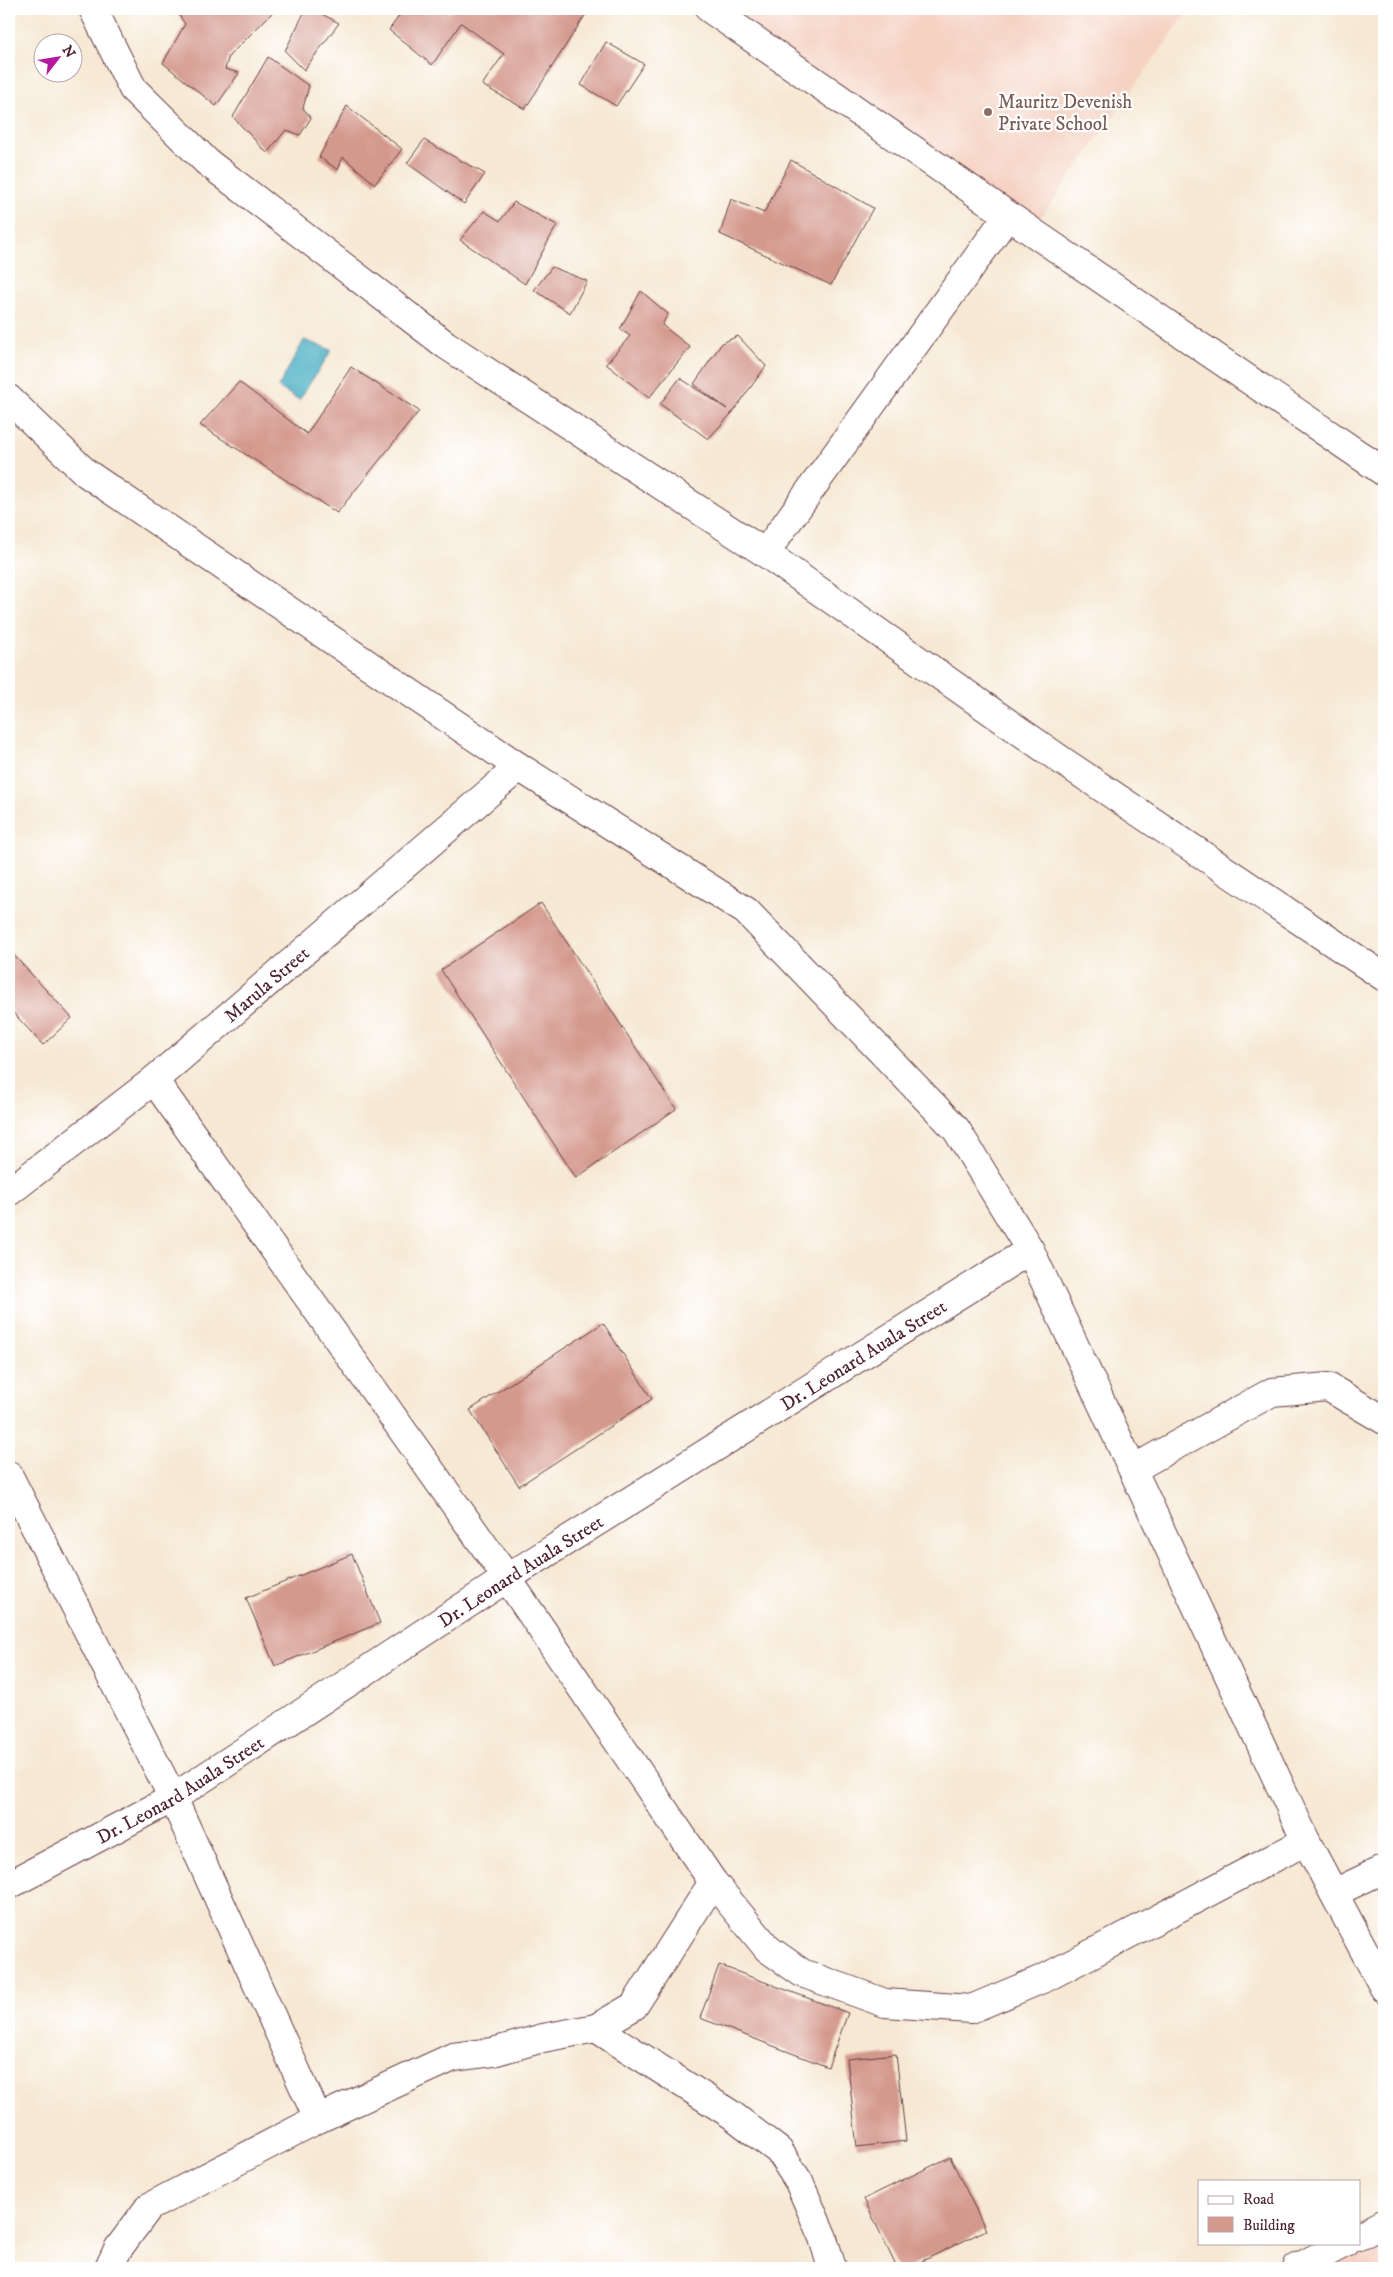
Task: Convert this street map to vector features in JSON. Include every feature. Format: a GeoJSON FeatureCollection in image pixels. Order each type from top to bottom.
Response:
{"type":"FeatureCollection","features":[{"type":"Feature","properties":{"kind":"street"},"geometry":{"type":"LineString","coordinates":[[93,9],[133,89],[207,162],[446,345],[765,553],[1061,760],[1384,977]]}},
{"type":"Feature","properties":{"kind":"street"},"geometry":{"type":"LineString","coordinates":[[710,9],[1384,472]]}},
{"type":"Feature","properties":{"kind":"street"},"geometry":{"type":"LineString","coordinates":[[765,553],[1008,215]]}},
{"type":"Feature","properties":{"kind":"street"},"geometry":{"type":"LineString","coordinates":[[9,400],[86,473],[519,768],[746,911],[956,1129],[1030,1250],[1306,1841],[1384,1988]]}},
{"type":"Feature","properties":{"kind":"street","name":"Marula Street"},"geometry":{"type":"LineString","coordinates":[[9,1192],[154,1080],[519,768]]}},
{"type":"Feature","properties":{"kind":"street"},"geometry":{"type":"LineString","coordinates":[[154,1080],[508,1578],[713,1882],[768,1949],[802,1973],[885,2003],[971,2009],[1047,1977],[1306,1841]]}},
{"type":"Feature","properties":{"kind":"street","name":"Dr. Leonard Auala Street"},"geometry":{"type":"LineString","coordinates":[[9,1885],[173,1798],[508,1578],[1030,1250]]}},
{"type":"Feature","properties":{"kind":"street"},"geometry":{"type":"LineString","coordinates":[[1133,1469],[1272,1392],[1328,1387],[1384,1420]]}},
{"type":"Feature","properties":{"kind":"street"},"geometry":{"type":"LineString","coordinates":[[9,1476],[173,1798],[318,2119]]}},
{"type":"Feature","properties":{"kind":"street"},"geometry":{"type":"LineString","coordinates":[[1334,1894],[1384,1869]]}},
{"type":"Feature","properties":{"kind":"street"},"geometry":{"type":"LineString","coordinates":[[109,2268],[118,2249],[149,2207],[318,2119],[453,2056],[493,2052],[542,2038],[596,2028],[634,2006],[713,1882]]}},
{"type":"Feature","properties":{"kind":"street"},"geometry":{"type":"LineString","coordinates":[[596,2028],[732,2115],[779,2151],[799,2182],[823,2238],[832,2268]]}},
{"type":"Feature","properties":{"kind":"street"},"geometry":{"type":"LineString","coordinates":[[1360,2235],[1384,2222]]}},
{"type":"Feature","properties":{"kind":"street"},"geometry":{"type":"LineString","coordinates":[[1297,2268],[1343,2244]]}},
{"type":"Feature","properties":{"kind":"shaded area","name":"Mauritz Devenish Private School"},"geometry":{"type":"Polygon","coordinates":[[[710,9],[1190,9],[1031,231],[710,9]]]}},
{"type":"Feature","properties":{"kind":"shaded area"},"geometry":{"type":"Polygon","coordinates":[[[1384,2223],[1384,2268],[1300,2268],[1345,2244],[1360,2244],[1360,2236],[1384,2223]]]}},
{"type":"Feature","properties":{"kind":"water"},"geometry":{"type":"Polygon","coordinates":[[[304,340],[332,350],[299,400],[278,387],[304,340]]]}},
{"type":"Feature","properties":{"kind":"building"},"geometry":{"type":"Polygon","coordinates":[[[179,9],[275,10],[229,56],[225,69],[239,73],[216,106],[163,63],[185,24],[177,12],[179,9]]]}},
{"type":"Feature","properties":{"kind":"building"},"geometry":{"type":"Polygon","coordinates":[[[306,9],[312,9],[339,23],[304,70],[285,51],[306,9]]]}},
{"type":"Feature","properties":{"kind":"building"},"geometry":{"type":"Polygon","coordinates":[[[404,9],[445,9],[450,13],[453,9],[589,9],[525,109],[482,85],[504,54],[461,23],[432,65],[389,30],[404,9]]]}},
{"type":"Feature","properties":{"kind":"building"},"geometry":{"type":"Polygon","coordinates":[[[606,42],[644,64],[616,106],[581,85],[606,42]]]}},
{"type":"Feature","properties":{"kind":"building"},"geometry":{"type":"Polygon","coordinates":[[[268,57],[309,86],[303,108],[311,118],[300,135],[286,130],[267,153],[233,117],[268,57]]]}},
{"type":"Feature","properties":{"kind":"building"},"geometry":{"type":"Polygon","coordinates":[[[347,106],[402,149],[375,184],[343,157],[338,170],[319,157],[347,106]]]}},
{"type":"Feature","properties":{"kind":"building"},"geometry":{"type":"Polygon","coordinates":[[[424,140],[485,174],[464,204],[407,163],[424,140]]]}},
{"type":"Feature","properties":{"kind":"building"},"geometry":{"type":"Polygon","coordinates":[[[791,160],[873,208],[831,285],[720,234],[731,199],[764,213],[791,160]]]}},
{"type":"Feature","properties":{"kind":"building"},"geometry":{"type":"Polygon","coordinates":[[[514,202],[557,225],[525,284],[460,240],[484,211],[500,221],[514,202]]]}},
{"type":"Feature","properties":{"kind":"building"},"geometry":{"type":"Polygon","coordinates":[[[552,267],[587,281],[570,313],[534,290],[552,267]]]}},
{"type":"Feature","properties":{"kind":"building"},"geometry":{"type":"Polygon","coordinates":[[[641,291],[668,314],[662,325],[690,347],[649,398],[606,364],[630,336],[620,329],[641,291]]]}},
{"type":"Feature","properties":{"kind":"building"},"geometry":{"type":"Polygon","coordinates":[[[738,336],[766,366],[732,413],[708,439],[660,404],[680,378],[727,409],[694,384],[722,343],[738,336]]]}},
{"type":"Feature","properties":{"kind":"building"},"geometry":{"type":"Polygon","coordinates":[[[351,367],[419,411],[337,513],[200,425],[239,382],[307,434],[351,367]]]}},
{"type":"Feature","properties":{"kind":"building"},"geometry":{"type":"Polygon","coordinates":[[[541,903],[676,1109],[576,1178],[441,970],[541,903]]]}},
{"type":"Feature","properties":{"kind":"building"},"geometry":{"type":"Polygon","coordinates":[[[9,950],[72,1018],[43,1045],[9,1008],[9,950]]]}},
{"type":"Feature","properties":{"kind":"building"},"geometry":{"type":"Polygon","coordinates":[[[603,1323],[652,1399],[519,1486],[470,1410],[603,1323]]]}},
{"type":"Feature","properties":{"kind":"building"},"geometry":{"type":"Polygon","coordinates":[[[352,1554],[380,1623],[275,1666],[246,1598],[352,1554]]]}},
{"type":"Feature","properties":{"kind":"building"},"geometry":{"type":"Polygon","coordinates":[[[719,1965],[848,2013],[828,2067],[700,2018],[719,1965]]]}},
{"type":"Feature","properties":{"kind":"building"},"geometry":{"type":"Polygon","coordinates":[[[896,2054],[906,2141],[857,2147],[847,2059],[896,2054]]]}},
{"type":"Feature","properties":{"kind":"building"},"geometry":{"type":"Polygon","coordinates":[[[950,2157],[986,2230],[908,2268],[897,2268],[864,2199],[950,2157]]]}},
{"type":"Feature","properties":{"kind":"place","name":"Mauritz Devenish Private School"},"geometry":{"type":"Point","coordinates":[988,112]}}]}
